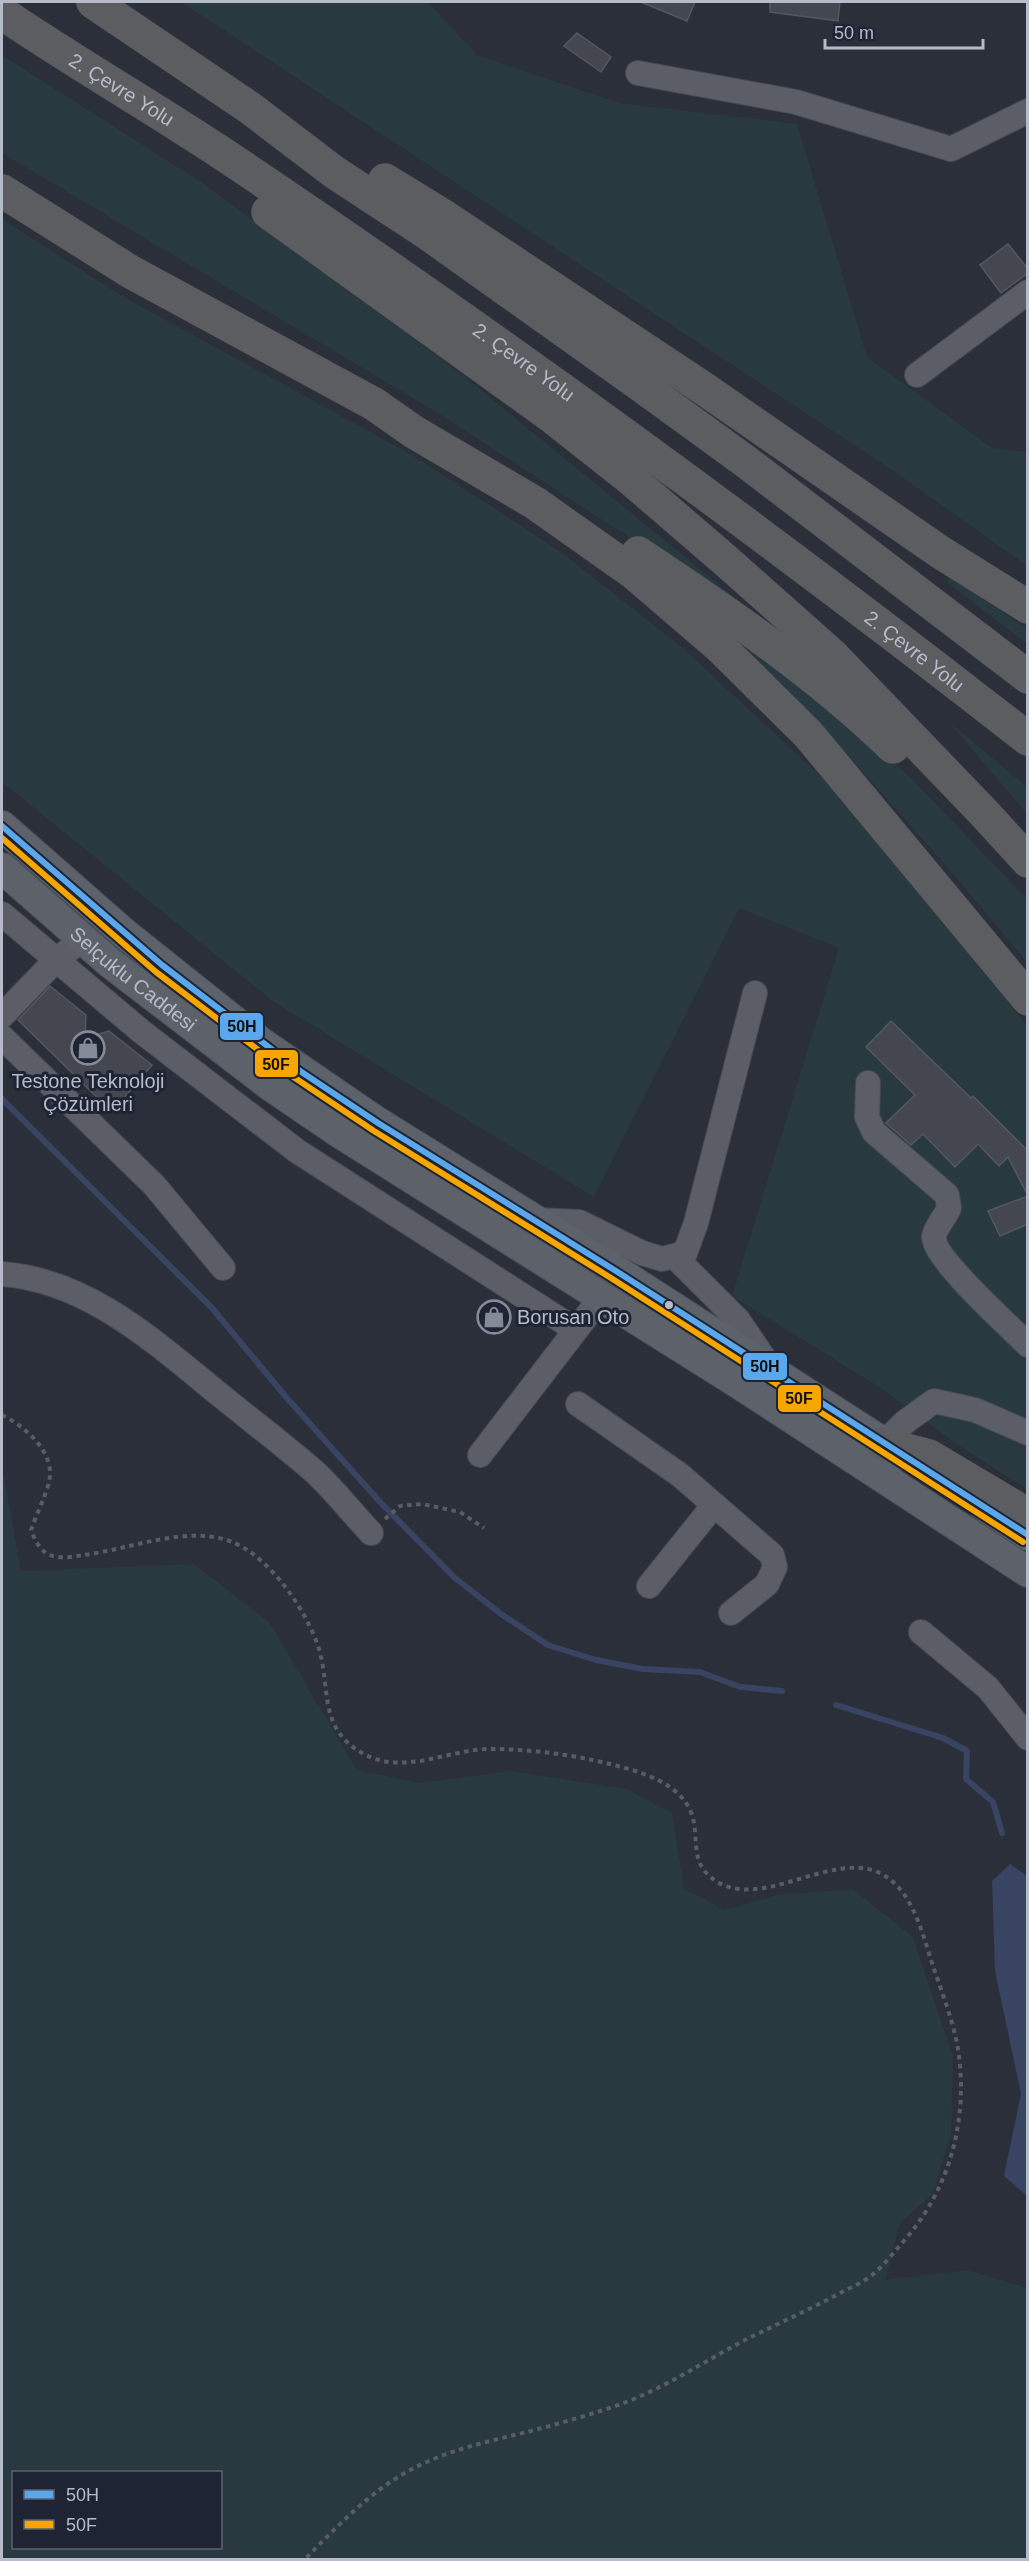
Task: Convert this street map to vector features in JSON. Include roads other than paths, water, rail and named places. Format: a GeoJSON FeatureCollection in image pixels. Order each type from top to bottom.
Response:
{"type":"FeatureCollection","features":[{"type":"Feature","properties":{"kind":"highway"},"geometry":{"type":"LineString","coordinates":[[93,2],[250,108],[334,172],[523,300],[726,447],[1028,677]]}},
{"type":"Feature","properties":{"kind":"highway","name":"2. Çevre Yolu"},"geometry":{"type":"LineString","coordinates":[[2,13],[69,59],[239,165],[528,365],[752,529],[1028,739]]}},
{"type":"Feature","properties":{"kind":"highway"},"geometry":{"type":"LineString","coordinates":[[69,59],[175,145],[551,416],[632,480],[832,655],[986,814],[1028,862]]}},
{"type":"Feature","properties":{"kind":"highway"},"geometry":{"type":"LineString","coordinates":[[250,108],[372,172],[442,215],[703,388],[931,545],[1028,607]]}},
{"type":"Feature","properties":{"kind":"highway"},"geometry":{"type":"LineString","coordinates":[[2,190],[130,272],[374,404],[414,432],[535,503],[634,573],[710,639],[808,734],[1028,999]]}},
{"type":"Feature","properties":{"kind":"highway"},"geometry":{"type":"LineString","coordinates":[[374,404],[408,415],[454,435],[582,516],[732,617],[812,676],[882,736],[954,808],[1028,862]]}},
{"type":"Feature","properties":{"kind":"highway"},"geometry":{"type":"LineString","coordinates":[[883,1444],[930,1456],[1028,1515]]}},
{"type":"Feature","properties":{"kind":"main road","name":"Selçuklu Caddesi"},"geometry":{"type":"LineString","coordinates":[[2,826],[125,934],[263,1044],[374,1120],[535,1220],[1028,1535]]}},
{"type":"Feature","properties":{"kind":"main road","name":"Selçuklu Caddesi"},"geometry":{"type":"LineString","coordinates":[[2,868],[82,940],[271,1086],[340,1133],[602,1296],[1028,1572]]}},
{"type":"Feature","properties":{"kind":"street"},"geometry":{"type":"LineString","coordinates":[[638,73],[796,102],[951,149],[1028,111]]}},
{"type":"Feature","properties":{"kind":"street"},"geometry":{"type":"LineString","coordinates":[[917,375],[1028,292]]}},
{"type":"Feature","properties":{"kind":"street"},"geometry":{"type":"LineString","coordinates":[[2,914],[142,1032],[297,1151],[576,1330]]}},
{"type":"Feature","properties":{"kind":"street"},"geometry":{"type":"LineString","coordinates":[[2,1016],[56,960],[82,940]]}},
{"type":"Feature","properties":{"kind":"street"},"geometry":{"type":"LineString","coordinates":[[535,1220],[579,1222],[642,1253],[662,1259],[685,1253],[696,1223],[755,993]]}},
{"type":"Feature","properties":{"kind":"street"},"geometry":{"type":"LineString","coordinates":[[2,1037],[154,1185],[224,1268]]}},
{"type":"Feature","properties":{"kind":"street"},"geometry":{"type":"LineString","coordinates":[[868,1083],[867,1117],[874,1132],[947,1196],[950,1208],[934,1235],[936,1248],[958,1275],[1028,1344]]}},
{"type":"Feature","properties":{"kind":"street"},"geometry":{"type":"LineString","coordinates":[[674,1256],[738,1320],[772,1372]]}},
{"type":"Feature","properties":{"kind":"street"},"geometry":{"type":"LineString","coordinates":[[2,1274],[20,1275],[62,1286],[98,1304],[152,1340],[378,1526]]}},
{"type":"Feature","properties":{"kind":"street"},"geometry":{"type":"LineString","coordinates":[[480,1455],[602,1296]]}},
{"type":"Feature","properties":{"kind":"street"},"geometry":{"type":"LineString","coordinates":[[883,1444],[905,1422],[934,1401],[975,1410],[1028,1433]]}},
{"type":"Feature","properties":{"kind":"street"},"geometry":{"type":"LineString","coordinates":[[578,1404],[680,1475],[772,1555],[775,1567],[766,1584],[731,1613]]}},
{"type":"Feature","properties":{"kind":"street"},"geometry":{"type":"LineString","coordinates":[[650,1586],[714,1505]]}},
{"type":"Feature","properties":{"kind":"street"},"geometry":{"type":"LineString","coordinates":[[921,1632],[988,1688],[1028,1738]]}},
{"type":"Feature","properties":{"kind":"water"},"geometry":{"type":"Polygon","coordinates":[[[1010,1864],[1027,1876],[1027,2196],[1004,2176],[1021,2094],[995,1971],[992,1881],[1010,1864]]]}},
{"type":"Feature","properties":{"kind":"waterway"},"geometry":{"type":"LineString","coordinates":[[2,1099],[212,1308],[286,1397],[381,1503],[455,1578],[501,1614],[548,1645],[596,1660],[643,1669],[700,1672],[740,1687],[782,1691]]}},
{"type":"Feature","properties":{"kind":"waterway"},"geometry":{"type":"LineString","coordinates":[[836,1705],[943,1738],[967,1751],[966,1779],[993,1802],[1002,1833]]}},
{"type":"Feature","properties":{"kind":"place","name":"Testone Teknoloji Çözümleri"},"geometry":{"type":"Point","coordinates":[88,1048]}},
{"type":"Feature","properties":{"kind":"place","name":"Borusan Oto"},"geometry":{"type":"Point","coordinates":[494,1317]}}]}
